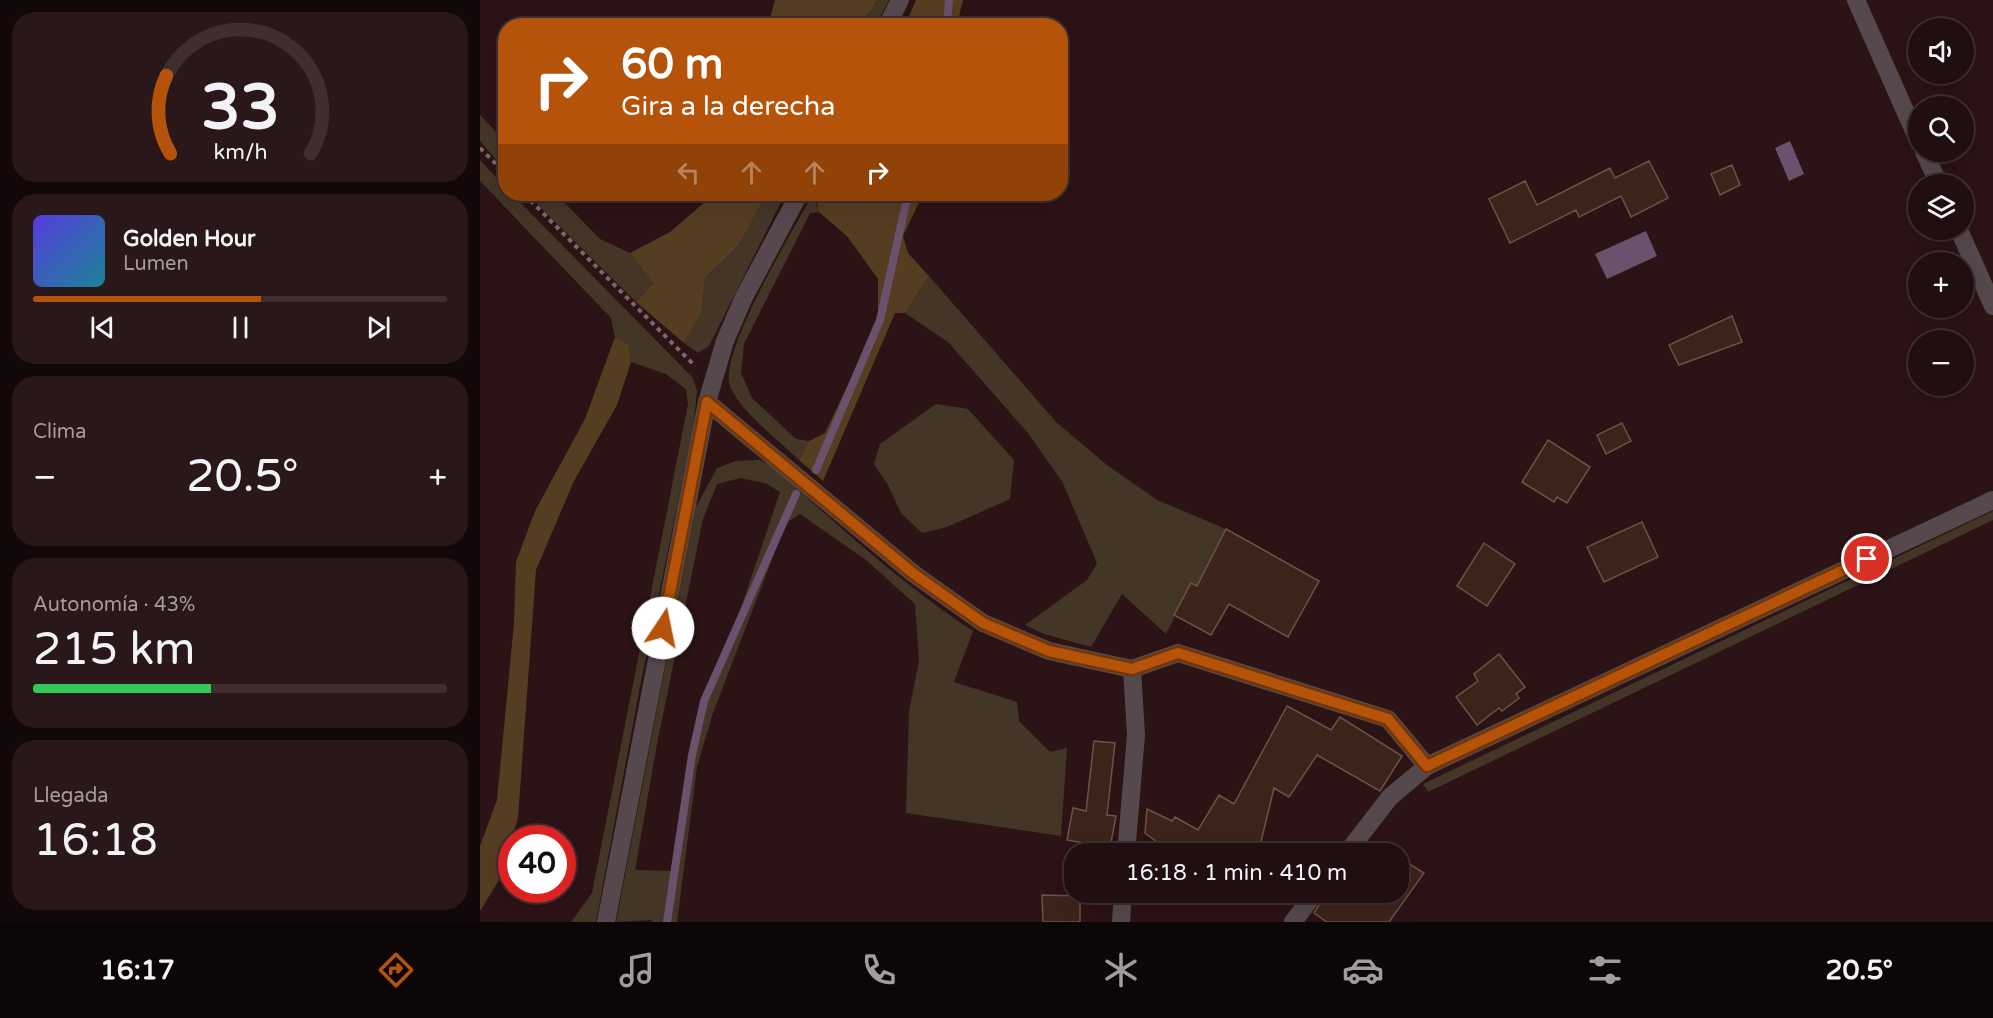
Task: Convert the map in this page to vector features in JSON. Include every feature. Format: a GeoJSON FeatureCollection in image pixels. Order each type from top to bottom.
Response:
{"type":"FeatureCollection","features":[{"type":"Feature","properties":{"kind":"street"},"geometry":{"type":"LineString","coordinates":[[891,18],[900,0]]}},
{"type":"Feature","properties":{"kind":"street"},"geometry":{"type":"LineString","coordinates":[[1856,0],[1908,117]]}},
{"type":"Feature","properties":{"kind":"street"},"geometry":{"type":"LineString","coordinates":[[606,922],[707,402],[725,341],[744,297],[795,201]]}},
{"type":"Feature","properties":{"kind":"street"},"geometry":{"type":"LineString","coordinates":[[1963,240],[1993,306]]}},
{"type":"Feature","properties":{"kind":"street"},"geometry":{"type":"LineString","coordinates":[[707,402],[914,574],[983,623],[1049,651],[1132,669],[1178,653],[1388,719],[1427,766]]}},
{"type":"Feature","properties":{"kind":"street"},"geometry":{"type":"LineString","coordinates":[[1354,843],[1390,797],[1427,766],[1993,500]]}},
{"type":"Feature","properties":{"kind":"street"},"geometry":{"type":"LineString","coordinates":[[1127,843],[1136,735],[1132,669]]}},
{"type":"Feature","properties":{"kind":"street"},"geometry":{"type":"LineString","coordinates":[[1121,922],[1122,903]]}},
{"type":"Feature","properties":{"kind":"street"},"geometry":{"type":"LineString","coordinates":[[1293,922],[1308,903]]}},
{"type":"Feature","properties":{"kind":"path"},"geometry":{"type":"LineString","coordinates":[[480,148],[498,166]]}},
{"type":"Feature","properties":{"kind":"path"},"geometry":{"type":"LineString","coordinates":[[531,201],[712,383]]}},
{"type":"Feature","properties":{"kind":"shaded area"},"geometry":{"type":"Polygon","coordinates":[[[775,0],[878,0],[866,18],[770,18],[775,0]]]}},
{"type":"Feature","properties":{"kind":"shaded area"},"geometry":{"type":"Polygon","coordinates":[[[878,0],[889,0],[880,18],[866,18],[878,0]]]}},
{"type":"Feature","properties":{"kind":"shaded area"},"geometry":{"type":"Polygon","coordinates":[[[916,0],[963,0],[959,18],[908,18],[916,0]]]}},
{"type":"Feature","properties":{"kind":"shaded area"},"geometry":{"type":"Polygon","coordinates":[[[480,115],[498,134],[498,162],[480,141],[480,115]]]}},
{"type":"Feature","properties":{"kind":"shaded area"},"geometry":{"type":"Polygon","coordinates":[[[1790,141],[1804,174],[1789,181],[1775,148],[1790,141]]]}},
{"type":"Feature","properties":{"kind":"shaded area"},"geometry":{"type":"Polygon","coordinates":[[[480,160],[498,179],[498,200],[480,181],[480,160]]]}},
{"type":"Feature","properties":{"kind":"shaded area"},"geometry":{"type":"Polygon","coordinates":[[[499,201],[519,201],[693,378],[697,391],[693,429],[640,686],[596,922],[571,922],[592,893],[688,404],[686,389],[666,374],[631,362],[629,345],[615,337],[611,318],[499,201]]]}},
{"type":"Feature","properties":{"kind":"shaded area"},"geometry":{"type":"Polygon","coordinates":[[[534,201],[563,201],[600,239],[630,253],[653,283],[636,302],[534,201]]]}},
{"type":"Feature","properties":{"kind":"shaded area"},"geometry":{"type":"Polygon","coordinates":[[[706,201],[763,201],[739,245],[705,278],[702,312],[684,343],[636,302],[653,283],[630,253],[670,232],[706,201]]]}},
{"type":"Feature","properties":{"kind":"shaded area"},"geometry":{"type":"Polygon","coordinates":[[[763,201],[782,201],[709,346],[698,353],[684,343],[702,312],[705,278],[739,245],[763,201]]]}},
{"type":"Feature","properties":{"kind":"shaded area"},"geometry":{"type":"Polygon","coordinates":[[[809,201],[815,201],[819,212],[810,213],[744,344],[741,373],[752,398],[796,439],[809,441],[799,460],[742,406],[730,386],[729,370],[735,347],[746,319],[809,201]]]}},
{"type":"Feature","properties":{"kind":"shaded area"},"geometry":{"type":"Polygon","coordinates":[[[817,201],[920,201],[903,236],[908,253],[929,276],[905,313],[895,313],[823,481],[799,460],[809,441],[825,433],[878,321],[878,279],[847,236],[819,212],[817,201]]]}},
{"type":"Feature","properties":{"kind":"shaded area"},"geometry":{"type":"Polygon","coordinates":[[[1646,231],[1657,256],[1607,279],[1595,254],[1646,231]]]}},
{"type":"Feature","properties":{"kind":"shaded area"},"geometry":{"type":"Polygon","coordinates":[[[929,276],[1056,422],[1107,465],[1157,500],[1226,529],[1197,586],[1191,584],[1166,634],[1122,594],[1091,647],[1044,634],[1025,625],[1087,580],[1097,563],[1062,481],[1027,432],[948,342],[905,313],[929,276]]]}},
{"type":"Feature","properties":{"kind":"shaded area"},"geometry":{"type":"Polygon","coordinates":[[[615,337],[629,345],[631,362],[617,405],[574,481],[536,570],[518,818],[516,825],[498,825],[498,882],[480,911],[480,846],[497,800],[514,623],[516,562],[535,511],[585,419],[615,337]]]}},
{"type":"Feature","properties":{"kind":"shaded area"},"geometry":{"type":"Polygon","coordinates":[[[936,404],[968,409],[1014,460],[1010,499],[947,527],[922,533],[901,513],[888,485],[874,464],[880,444],[936,404]]]}},
{"type":"Feature","properties":{"kind":"shaded area"},"geometry":{"type":"Polygon","coordinates":[[[760,460],[774,468],[895,574],[973,631],[954,682],[1017,702],[1019,721],[1050,752],[1067,748],[1061,836],[906,813],[909,711],[919,661],[915,604],[866,560],[800,514],[786,523],[713,713],[697,767],[677,922],[652,922],[651,920],[616,922],[696,507],[717,468],[736,461],[760,460]],[[741,478],[717,484],[703,519],[657,744],[635,870],[672,871],[674,846],[698,717],[727,649],[780,492],[767,484],[741,478]]]}},
{"type":"Feature","properties":{"kind":"shaded area"},"geometry":{"type":"Polygon","coordinates":[[[1993,511],[1993,520],[1428,792],[1423,784],[1993,511]]]}},
{"type":"Feature","properties":{"kind":"building"},"geometry":{"type":"Polygon","coordinates":[[[1649,161],[1668,198],[1631,217],[1621,196],[1579,217],[1576,210],[1510,243],[1489,199],[1525,181],[1537,205],[1610,168],[1615,178],[1649,161]]]}},
{"type":"Feature","properties":{"kind":"building"},"geometry":{"type":"Polygon","coordinates":[[[1732,165],[1740,185],[1720,195],[1711,174],[1732,165]]]}},
{"type":"Feature","properties":{"kind":"building"},"geometry":{"type":"Polygon","coordinates":[[[1732,316],[1742,342],[1679,365],[1669,345],[1732,316]]]}},
{"type":"Feature","properties":{"kind":"building"},"geometry":{"type":"Polygon","coordinates":[[[1622,423],[1631,441],[1606,454],[1597,435],[1622,423]]]}},
{"type":"Feature","properties":{"kind":"building"},"geometry":{"type":"Polygon","coordinates":[[[1548,440],[1590,467],[1567,503],[1557,497],[1554,502],[1522,482],[1548,440]]]}},
{"type":"Feature","properties":{"kind":"building"},"geometry":{"type":"Polygon","coordinates":[[[1642,522],[1658,557],[1604,582],[1587,547],[1642,522]]]}},
{"type":"Feature","properties":{"kind":"building"},"geometry":{"type":"Polygon","coordinates":[[[1226,529],[1319,581],[1288,637],[1229,604],[1211,635],[1174,615],[1191,583],[1197,586],[1226,529]]]}},
{"type":"Feature","properties":{"kind":"building"},"geometry":{"type":"Polygon","coordinates":[[[1484,543],[1515,564],[1487,606],[1457,586],[1484,543]]]}},
{"type":"Feature","properties":{"kind":"building"},"geometry":{"type":"Polygon","coordinates":[[[1499,654],[1525,687],[1516,694],[1519,698],[1502,711],[1499,708],[1477,725],[1456,697],[1478,681],[1474,674],[1499,654]]]}},
{"type":"Feature","properties":{"kind":"building"},"geometry":{"type":"Polygon","coordinates":[[[1287,706],[1331,730],[1340,717],[1402,756],[1380,791],[1317,755],[1289,797],[1274,788],[1261,843],[1158,843],[1145,833],[1147,809],[1172,821],[1175,817],[1198,830],[1219,795],[1234,804],[1287,706]]]}},
{"type":"Feature","properties":{"kind":"building"},"geometry":{"type":"Polygon","coordinates":[[[1094,741],[1115,743],[1107,815],[1116,816],[1111,843],[1083,843],[1067,840],[1073,808],[1086,811],[1094,741]]]}},
{"type":"Feature","properties":{"kind":"building"},"geometry":{"type":"Polygon","coordinates":[[[1409,864],[1424,873],[1409,894],[1409,864]]]}},
{"type":"Feature","properties":{"kind":"building"},"geometry":{"type":"Polygon","coordinates":[[[1042,895],[1064,896],[1064,903],[1080,903],[1080,922],[1043,922],[1042,895]]]}},
{"type":"Feature","properties":{"kind":"building"},"geometry":{"type":"Polygon","coordinates":[[[1320,903],[1403,903],[1389,922],[1327,922],[1314,913],[1320,903]]]}},
{"type":"Feature","properties":{"kind":"waterway"},"geometry":{"type":"LineString","coordinates":[[948,18],[949,0]]}},
{"type":"Feature","properties":{"kind":"waterway"},"geometry":{"type":"LineString","coordinates":[[816,470],[880,320],[906,201]]}},
{"type":"Feature","properties":{"kind":"waterway"},"geometry":{"type":"LineString","coordinates":[[667,922],[692,755],[704,701],[796,494]]}},
{"type":"Feature","properties":{"kind":"route"},"geometry":{"type":"LineString","coordinates":[[663,628],[707,402],[914,574],[983,623],[1049,651],[1132,669],[1178,653],[1388,719],[1427,766],[1867,559]]}}]}
